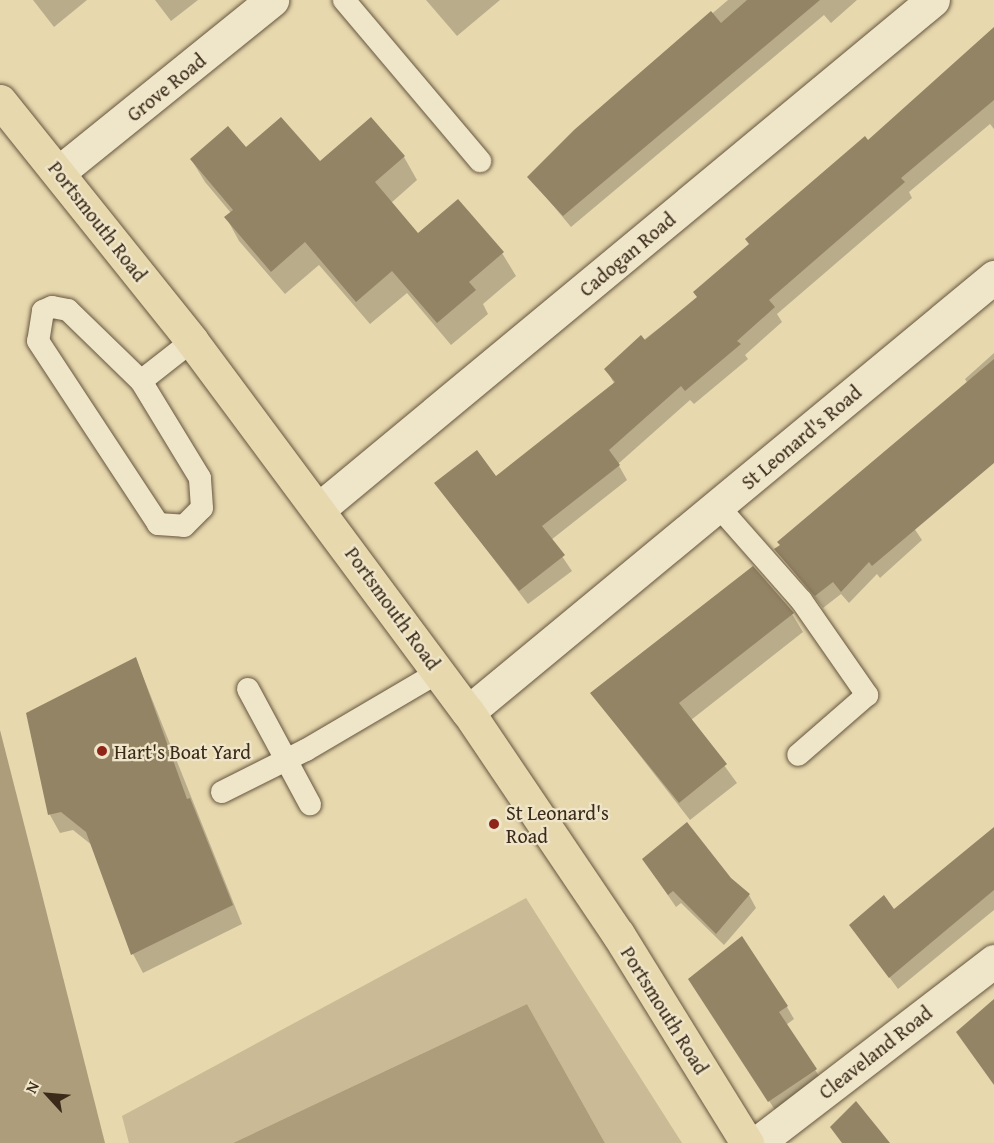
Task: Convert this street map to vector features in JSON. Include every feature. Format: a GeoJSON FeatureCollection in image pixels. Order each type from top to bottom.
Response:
{"type":"FeatureCollection","features":[{"type":"Feature","properties":{"kind":"main road","name":"Portsmouth Road"},"geometry":{"type":"LineString","coordinates":[[0,100],[192,341],[320,508],[468,712],[618,934],[747,1143]]}},
{"type":"Feature","properties":{"kind":"street","name":"Grove Road"},"geometry":{"type":"LineString","coordinates":[[59,172],[272,0]]}},
{"type":"Feature","properties":{"kind":"street","name":"Cadogan Road"},"geometry":{"type":"LineString","coordinates":[[320,508],[933,0]]}},
{"type":"Feature","properties":{"kind":"street","name":"St Leonard's Road"},"geometry":{"type":"LineString","coordinates":[[468,712],[994,277]]}},
{"type":"Feature","properties":{"kind":"street","name":"Cleaveland Road"},"geometry":{"type":"LineString","coordinates":[[757,1143],[994,961]]}},
{"type":"Feature","properties":{"kind":"lane"},"geometry":{"type":"LineString","coordinates":[[344,0],[480,161]]}},
{"type":"Feature","properties":{"kind":"lane"},"geometry":{"type":"LineString","coordinates":[[52,307],[68,310],[141,381],[200,478],[202,508],[184,526],[158,524],[38,341],[43,311],[52,307]]}},
{"type":"Feature","properties":{"kind":"lane"},"geometry":{"type":"LineString","coordinates":[[141,381],[192,341]]}},
{"type":"Feature","properties":{"kind":"lane"},"geometry":{"type":"LineString","coordinates":[[718,506],[801,600],[867,695],[798,755]]}},
{"type":"Feature","properties":{"kind":"lane"},"geometry":{"type":"LineString","coordinates":[[222,792],[287,760],[439,672]]}},
{"type":"Feature","properties":{"kind":"lane"},"geometry":{"type":"LineString","coordinates":[[248,689],[310,804]]}},
{"type":"Feature","properties":{"kind":"shaded area"},"geometry":{"type":"Polygon","coordinates":[[[0,730],[34,863],[105,1143],[0,1143],[0,730]]]}},
{"type":"Feature","properties":{"kind":"shaded area"},"geometry":{"type":"Polygon","coordinates":[[[526,898],[682,1143],[605,1143],[527,1004],[233,1143],[129,1143],[122,1116],[526,898]]]}},
{"type":"Feature","properties":{"kind":"shaded area"},"geometry":{"type":"Polygon","coordinates":[[[527,1004],[605,1143],[233,1143],[527,1004]]]}},
{"type":"Feature","properties":{"kind":"building"},"geometry":{"type":"Polygon","coordinates":[[[747,0],[820,0],[563,216],[527,177],[574,130],[711,11],[721,23],[747,0]]]}},
{"type":"Feature","properties":{"kind":"building"},"geometry":{"type":"Polygon","coordinates":[[[994,27],[994,100],[901,178],[905,182],[769,300],[775,307],[737,341],[741,344],[685,391],[681,386],[609,450],[620,465],[542,526],[565,555],[519,591],[434,483],[477,450],[496,476],[615,382],[604,369],[641,335],[645,340],[697,297],[693,292],[749,244],[745,239],[865,136],[868,140],[994,27]]]}},
{"type":"Feature","properties":{"kind":"building"},"geometry":{"type":"Polygon","coordinates":[[[281,117],[320,161],[371,117],[405,156],[375,182],[418,233],[458,199],[504,252],[469,282],[476,290],[437,323],[392,271],[356,302],[305,242],[271,272],[224,217],[233,210],[190,159],[228,126],[246,147],[281,117]]]}},
{"type":"Feature","properties":{"kind":"building"},"geometry":{"type":"Polygon","coordinates":[[[994,359],[994,463],[872,566],[869,562],[841,592],[833,582],[815,596],[774,549],[780,545],[777,542],[994,359]]]}},
{"type":"Feature","properties":{"kind":"building"},"geometry":{"type":"Polygon","coordinates":[[[753,566],[794,613],[679,703],[727,764],[679,803],[590,693],[753,566]]]}},
{"type":"Feature","properties":{"kind":"building"},"geometry":{"type":"Polygon","coordinates":[[[136,657],[187,799],[190,798],[233,905],[131,955],[86,832],[61,812],[48,815],[26,713],[136,657]]]}},
{"type":"Feature","properties":{"kind":"building"},"geometry":{"type":"Polygon","coordinates":[[[687,822],[731,878],[750,894],[716,934],[673,891],[668,895],[642,859],[687,822]]]}},
{"type":"Feature","properties":{"kind":"building"},"geometry":{"type":"Polygon","coordinates":[[[994,827],[994,890],[889,978],[849,925],[884,895],[894,909],[994,827]]]}},
{"type":"Feature","properties":{"kind":"building"},"geometry":{"type":"Polygon","coordinates":[[[742,936],[788,1006],[779,1012],[817,1069],[768,1102],[688,979],[742,936]]]}},
{"type":"Feature","properties":{"kind":"building"},"geometry":{"type":"Polygon","coordinates":[[[994,999],[994,1085],[956,1032],[994,999]]]}},
{"type":"Feature","properties":{"kind":"building"},"geometry":{"type":"Polygon","coordinates":[[[856,1101],[890,1143],[842,1143],[830,1127],[856,1101]]]}},
{"type":"Feature","properties":{"kind":"place","name":"Hart's Boat Yard"},"geometry":{"type":"Point","coordinates":[102,751]}},
{"type":"Feature","properties":{"kind":"place","name":"St Leonard's Road"},"geometry":{"type":"Point","coordinates":[494,824]}}]}
